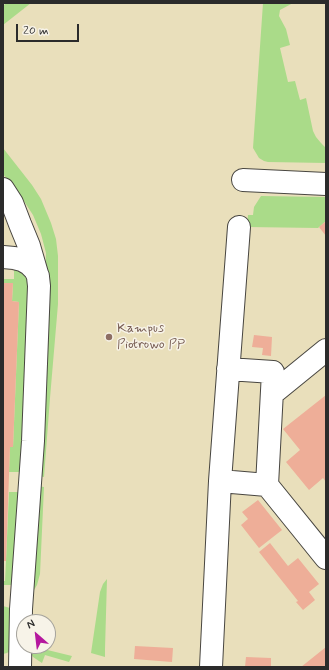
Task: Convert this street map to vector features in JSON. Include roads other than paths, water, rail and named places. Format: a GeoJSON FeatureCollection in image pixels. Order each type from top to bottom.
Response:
{"type":"FeatureCollection","features":[{"type":"Feature","properties":{"kind":"street"},"geometry":{"type":"LineString","coordinates":[[243,180],[326,184]]}},
{"type":"Feature","properties":{"kind":"street"},"geometry":{"type":"LineString","coordinates":[[3,189],[12,203],[29,246],[38,277],[39,286],[33,442],[22,597],[20,667]]}},
{"type":"Feature","properties":{"kind":"street"},"geometry":{"type":"LineString","coordinates":[[211,667],[220,481],[239,227]]}},
{"type":"Feature","properties":{"kind":"street"},"geometry":{"type":"LineString","coordinates":[[3,257],[22,260],[29,264],[35,270],[38,277]]}},
{"type":"Feature","properties":{"kind":"street"},"geometry":{"type":"LineString","coordinates":[[272,394],[326,350]]}},
{"type":"Feature","properties":{"kind":"street"},"geometry":{"type":"LineString","coordinates":[[228,370],[273,372],[266,485],[326,558]]}},
{"type":"Feature","properties":{"kind":"street"},"geometry":{"type":"LineString","coordinates":[[220,481],[266,485]]}},
{"type":"Feature","properties":{"kind":"street"},"geometry":{"type":"LineString","coordinates":[[3,664],[14,667]]}},
{"type":"Feature","properties":{"kind":"place","name":"Kampus Piotrowo PP"},"geometry":{"type":"Point","coordinates":[109,337]}}]}
